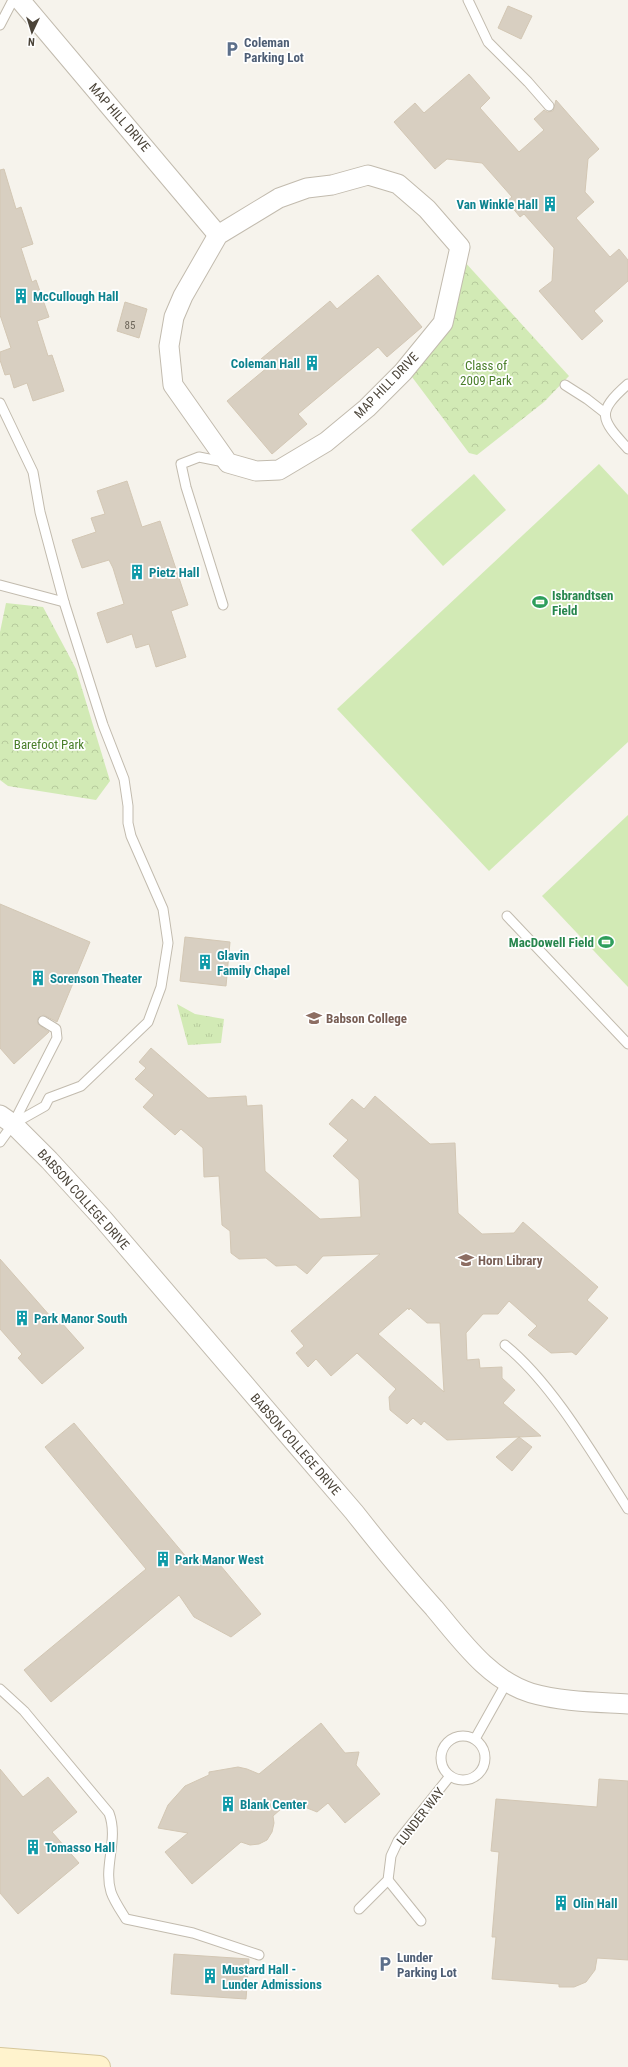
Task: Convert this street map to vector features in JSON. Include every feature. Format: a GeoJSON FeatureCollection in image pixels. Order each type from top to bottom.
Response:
{"type":"FeatureCollection","features":[{"type":"Feature","properties":{"kind":"main road"},"geometry":{"type":"LineString","coordinates":[[0,2059],[99,2067]]}},
{"type":"Feature","properties":{"kind":"street","name":"MAP HILL DRIVE"},"geometry":{"type":"LineString","coordinates":[[20,0],[218,235]]}},
{"type":"Feature","properties":{"kind":"street","name":"MAP HILL DRIVE"},"geometry":{"type":"LineString","coordinates":[[368,175],[398,184],[427,209],[460,247],[443,323],[403,372],[367,408],[326,442],[279,470],[256,471],[228,462],[173,386],[168,346],[174,317],[183,296],[218,235],[257,210],[286,196],[307,188],[332,185],[368,175]]}},
{"type":"Feature","properties":{"kind":"street","name":"BABSON COLLEGE DRIVE"},"geometry":{"type":"LineString","coordinates":[[6,1120],[49,1160],[103,1219],[476,1656],[492,1672],[507,1682],[531,1693],[562,1698],[628,1704]]}},
{"type":"Feature","properties":{"kind":"lane"},"geometry":{"type":"LineString","coordinates":[[0,25],[13,0]]}},
{"type":"Feature","properties":{"kind":"lane"},"geometry":{"type":"LineString","coordinates":[[468,0],[488,42],[528,82],[549,106]]}},
{"type":"Feature","properties":{"kind":"lane"},"geometry":{"type":"LineString","coordinates":[[604,414],[610,399],[628,384]]}},
{"type":"Feature","properties":{"kind":"lane"},"geometry":{"type":"LineString","coordinates":[[565,385],[587,399],[604,414],[607,426],[628,449]]}},
{"type":"Feature","properties":{"kind":"lane"},"geometry":{"type":"LineString","coordinates":[[0,403],[33,472],[40,512],[64,602],[103,725],[124,779],[128,806],[128,823],[131,836],[163,909],[168,942],[162,987],[148,1022],[82,1086],[49,1098],[45,1106],[6,1120]]}},
{"type":"Feature","properties":{"kind":"lane"},"geometry":{"type":"LineString","coordinates":[[223,605],[186,487],[181,464],[199,456],[228,462]]}},
{"type":"Feature","properties":{"kind":"lane"},"geometry":{"type":"LineString","coordinates":[[0,585],[64,602]]}},
{"type":"Feature","properties":{"kind":"lane"},"geometry":{"type":"LineString","coordinates":[[508,916],[628,1044]]}},
{"type":"Feature","properties":{"kind":"lane"},"geometry":{"type":"LineString","coordinates":[[0,1142],[6,1120],[57,1038],[56,1029],[43,1021]]}},
{"type":"Feature","properties":{"kind":"lane"},"geometry":{"type":"LineString","coordinates":[[505,1345],[522,1359],[564,1413],[628,1509]]}},
{"type":"Feature","properties":{"kind":"lane"},"geometry":{"type":"LineString","coordinates":[[475,1739],[507,1682]]}},
{"type":"Feature","properties":{"kind":"lane"},"geometry":{"type":"LineString","coordinates":[[0,1689],[24,1711],[109,1813],[113,1823],[114,1844],[109,1873],[111,1892],[126,1919],[193,1933],[259,1955]]}},
{"type":"Feature","properties":{"kind":"lane","name":"LUNDER WAY"},"geometry":{"type":"LineString","coordinates":[[462,1735],[475,1739],[484,1750],[485,1757],[481,1770],[470,1778],[457,1779],[450,1776],[442,1765],[440,1758],[444,1745],[462,1735]]}},
{"type":"Feature","properties":{"kind":"lane","name":"LUNDER WAY"},"geometry":{"type":"LineString","coordinates":[[388,1880],[391,1856],[398,1841],[450,1776]]}},
{"type":"Feature","properties":{"kind":"lane"},"geometry":{"type":"LineString","coordinates":[[360,1909],[388,1880],[421,1921]]}},
{"type":"Feature","properties":{"kind":"green space","name":"Class of 2009 Park"},"geometry":{"type":"Polygon","coordinates":[[[463,260],[569,376],[544,402],[477,455],[469,453],[409,373],[463,260]]]}},
{"type":"Feature","properties":{"kind":"green space","name":"Isbrandtsen Field"},"geometry":{"type":"Polygon","coordinates":[[[599,464],[628,495],[628,742],[489,871],[337,709],[599,464]]]}},
{"type":"Feature","properties":{"kind":"green space"},"geometry":{"type":"Polygon","coordinates":[[[474,474],[506,510],[443,566],[411,530],[474,474]]]}},
{"type":"Feature","properties":{"kind":"green space","name":"Barefoot Park"},"geometry":{"type":"Polygon","coordinates":[[[6,603],[43,607],[76,669],[110,781],[96,800],[8,786],[0,780],[0,632],[6,603]]]}},
{"type":"Feature","properties":{"kind":"green space","name":"MacDowell Field"},"geometry":{"type":"Polygon","coordinates":[[[628,815],[628,987],[542,896],[628,815]]]}},
{"type":"Feature","properties":{"kind":"green space"},"geometry":{"type":"Polygon","coordinates":[[[177,1004],[195,1014],[224,1019],[221,1043],[188,1045],[177,1004]]]}},
{"type":"Feature","properties":{"kind":"building"},"geometry":{"type":"Polygon","coordinates":[[[508,6],[532,16],[521,39],[498,28],[508,6]]]}},
{"type":"Feature","properties":{"kind":"building","name":"Van Winkle Hall"},"geometry":{"type":"Polygon","coordinates":[[[469,74],[490,98],[480,108],[519,152],[544,130],[534,119],[544,110],[547,112],[553,111],[556,100],[599,149],[588,159],[585,192],[594,202],[576,218],[610,257],[619,249],[628,260],[628,281],[594,311],[603,321],[582,340],[539,291],[552,281],[554,248],[524,214],[520,217],[507,201],[512,197],[482,163],[447,159],[435,169],[394,122],[415,103],[424,113],[469,74]]]}},
{"type":"Feature","properties":{"kind":"building","name":"McCullough Hall"},"geometry":{"type":"Polygon","coordinates":[[[4,169],[16,209],[21,207],[33,244],[21,248],[32,282],[36,280],[49,317],[37,321],[48,356],[52,355],[64,391],[33,401],[27,383],[14,388],[10,374],[5,375],[0,360],[0,352],[11,348],[0,315],[0,170],[4,169]]]}},
{"type":"Feature","properties":{"kind":"building","name":"Coleman Hall"},"geometry":{"type":"Polygon","coordinates":[[[378,275],[422,327],[387,357],[378,347],[298,414],[307,424],[272,454],[227,401],[268,367],[261,359],[330,301],[337,309],[378,275]]]}},
{"type":"Feature","properties":{"kind":"building"},"geometry":{"type":"Polygon","coordinates":[[[125,302],[147,309],[139,338],[117,331],[125,302]]]}},
{"type":"Feature","properties":{"kind":"building","name":"Pietz Hall"},"geometry":{"type":"Polygon","coordinates":[[[127,481],[142,527],[160,521],[188,605],[171,611],[186,657],[156,667],[149,644],[136,648],[132,634],[107,643],[97,613],[124,604],[113,568],[109,560],[82,568],[72,540],[96,532],[91,518],[105,514],[97,491],[127,481]]]}},
{"type":"Feature","properties":{"kind":"building","name":"Sorenson Theater"},"geometry":{"type":"Polygon","coordinates":[[[0,904],[90,942],[57,1022],[44,1015],[38,1018],[38,1024],[49,1032],[14,1064],[0,1048],[0,904]]]}},
{"type":"Feature","properties":{"kind":"building","name":"Glavin Family Chapel"},"geometry":{"type":"Polygon","coordinates":[[[185,937],[230,942],[226,986],[180,981],[185,937]]]}},
{"type":"Feature","properties":{"kind":"building","name":"Horn Library"},"geometry":{"type":"Polygon","coordinates":[[[151,1048],[208,1098],[246,1096],[247,1106],[262,1105],[265,1171],[320,1219],[361,1217],[359,1180],[333,1156],[348,1140],[329,1124],[352,1099],[364,1109],[375,1096],[430,1144],[455,1143],[458,1213],[482,1234],[514,1233],[523,1222],[598,1287],[587,1300],[608,1318],[576,1355],[572,1352],[551,1353],[528,1335],[537,1326],[509,1301],[498,1314],[483,1314],[466,1333],[467,1360],[479,1359],[480,1368],[502,1367],[502,1378],[515,1390],[503,1403],[541,1436],[447,1440],[424,1421],[421,1425],[413,1418],[407,1424],[390,1410],[389,1397],[396,1389],[357,1353],[331,1376],[316,1359],[308,1367],[296,1353],[304,1346],[291,1331],[380,1254],[323,1256],[307,1274],[296,1265],[276,1266],[266,1258],[239,1259],[231,1253],[230,1231],[222,1225],[219,1176],[204,1177],[203,1148],[181,1129],[175,1135],[143,1107],[154,1095],[135,1079],[146,1068],[139,1062],[151,1048]],[[408,1308],[378,1334],[444,1392],[440,1323],[427,1323],[410,1308],[409,1310],[408,1308]]]}},
{"type":"Feature","properties":{"kind":"building","name":"Park Manor South"},"geometry":{"type":"Polygon","coordinates":[[[0,1259],[58,1325],[61,1322],[84,1348],[42,1384],[18,1358],[22,1354],[0,1329],[0,1259]]]}},
{"type":"Feature","properties":{"kind":"building","name":"Park Manor West"},"geometry":{"type":"Polygon","coordinates":[[[74,1423],[193,1565],[210,1553],[261,1614],[231,1637],[194,1617],[179,1595],[51,1702],[24,1670],[146,1569],[45,1447],[74,1423]]]}},
{"type":"Feature","properties":{"kind":"building"},"geometry":{"type":"Polygon","coordinates":[[[519,1437],[532,1447],[512,1471],[496,1457],[519,1437]]]}},
{"type":"Feature","properties":{"kind":"building","name":"Blank Center"},"geometry":{"type":"Polygon","coordinates":[[[321,1723],[345,1753],[359,1752],[356,1765],[380,1794],[345,1823],[328,1803],[317,1812],[290,1801],[273,1816],[274,1823],[272,1832],[267,1840],[259,1844],[250,1845],[241,1842],[192,1884],[165,1852],[188,1833],[158,1828],[168,1805],[185,1786],[209,1775],[209,1772],[238,1767],[259,1774],[321,1723]]]}},
{"type":"Feature","properties":{"kind":"building","name":"Tomasso Hall"},"geometry":{"type":"Polygon","coordinates":[[[0,1769],[23,1797],[48,1777],[77,1812],[52,1832],[79,1863],[18,1914],[0,1893],[0,1769]]]}},
{"type":"Feature","properties":{"kind":"building","name":"Olin Hall"},"geometry":{"type":"Polygon","coordinates":[[[599,1779],[628,1781],[628,1960],[597,1958],[595,1970],[586,1982],[574,1987],[559,1987],[559,1984],[492,1979],[496,1937],[492,1937],[499,1852],[491,1851],[496,1799],[597,1807],[599,1779]]]}},
{"type":"Feature","properties":{"kind":"building","name":"Mustard Hall - Lunder Admissions"},"geometry":{"type":"Polygon","coordinates":[[[174,1954],[249,1959],[246,1999],[171,1994],[174,1954]]]}},
{"type":"Feature","properties":{"kind":"place","name":"Coleman Parking Lot"},"geometry":{"type":"Point","coordinates":[232,49]}},
{"type":"Feature","properties":{"kind":"place","name":"Van Winkle Hall"},"geometry":{"type":"Point","coordinates":[550,204]}},
{"type":"Feature","properties":{"kind":"place","name":"McCullough Hall"},"geometry":{"type":"Point","coordinates":[21,296]}},
{"type":"Feature","properties":{"kind":"place","name":"Coleman Hall"},"geometry":{"type":"Point","coordinates":[312,363]}},
{"type":"Feature","properties":{"kind":"place","name":"Pietz Hall"},"geometry":{"type":"Point","coordinates":[137,572]}},
{"type":"Feature","properties":{"kind":"place","name":"Isbrandtsen Field"},"geometry":{"type":"Point","coordinates":[540,602]}},
{"type":"Feature","properties":{"kind":"place","name":"MacDowell Field"},"geometry":{"type":"Point","coordinates":[606,942]}},
{"type":"Feature","properties":{"kind":"place","name":"Glavin Family Chapel"},"geometry":{"type":"Point","coordinates":[205,962]}},
{"type":"Feature","properties":{"kind":"place","name":"Sorenson Theater"},"geometry":{"type":"Point","coordinates":[38,978]}},
{"type":"Feature","properties":{"kind":"place","name":"Babson College"},"geometry":{"type":"Point","coordinates":[314,1018]}},
{"type":"Feature","properties":{"kind":"place","name":"Horn Library"},"geometry":{"type":"Point","coordinates":[466,1260]}},
{"type":"Feature","properties":{"kind":"place","name":"Park Manor South"},"geometry":{"type":"Point","coordinates":[22,1318]}},
{"type":"Feature","properties":{"kind":"place","name":"Park Manor West"},"geometry":{"type":"Point","coordinates":[163,1559]}},
{"type":"Feature","properties":{"kind":"place","name":"Blank Center"},"geometry":{"type":"Point","coordinates":[228,1804]}},
{"type":"Feature","properties":{"kind":"place","name":"Tomasso Hall"},"geometry":{"type":"Point","coordinates":[33,1847]}},
{"type":"Feature","properties":{"kind":"place","name":"Olin Hall"},"geometry":{"type":"Point","coordinates":[561,1903]}},
{"type":"Feature","properties":{"kind":"place","name":"Lunder Parking Lot"},"geometry":{"type":"Point","coordinates":[385,1964]}},
{"type":"Feature","properties":{"kind":"place","name":"Mustard Hall - Lunder Admissions"},"geometry":{"type":"Point","coordinates":[210,1976]}}]}
